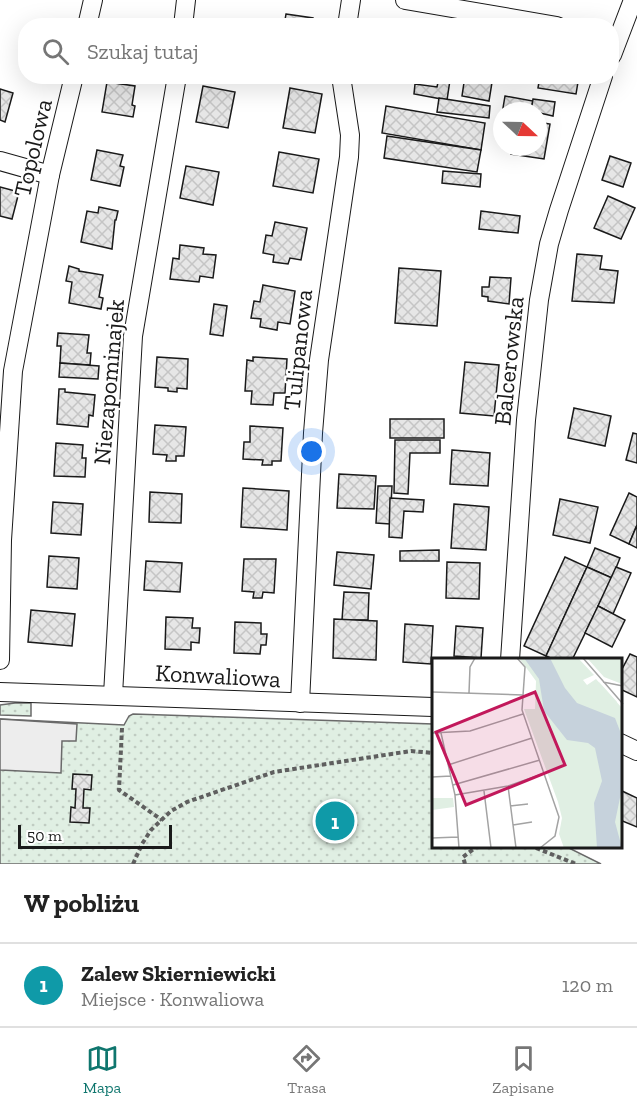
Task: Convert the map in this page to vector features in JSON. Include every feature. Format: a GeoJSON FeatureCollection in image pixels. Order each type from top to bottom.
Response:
{"type":"FeatureCollection","features":[{"type":"Feature","properties":{"kind":"street"},"geometry":{"type":"LineString","coordinates":[[89,18],[93,0]]}},
{"type":"Feature","properties":{"kind":"street"},"geometry":{"type":"LineString","coordinates":[[184,18],[186,0]]}},
{"type":"Feature","properties":{"kind":"street"},"geometry":{"type":"LineString","coordinates":[[348,18],[351,0]]}},
{"type":"Feature","properties":{"kind":"street"},"geometry":{"type":"LineString","coordinates":[[405,0],[510,18]]}},
{"type":"Feature","properties":{"kind":"street"},"geometry":{"type":"LineString","coordinates":[[619,27],[633,0]]}},
{"type":"Feature","properties":{"kind":"street"},"geometry":{"type":"LineString","coordinates":[[619,34],[637,31]]}},
{"type":"Feature","properties":{"kind":"street","name":"Topolowa"},"geometry":{"type":"LineString","coordinates":[[0,660],[7,370],[72,84]]}},
{"type":"Feature","properties":{"kind":"street","name":"Niezapominajek"},"geometry":{"type":"LineString","coordinates":[[113,695],[133,336],[176,84]]}},
{"type":"Feature","properties":{"kind":"street","name":"Tulipanowa"},"geometry":{"type":"LineString","coordinates":[[300,704],[313,433],[319,360],[349,157],[350,135],[342,84]]}},
{"type":"Feature","properties":{"kind":"street","name":"Balcerowska"},"geometry":{"type":"LineString","coordinates":[[510,658],[526,420],[539,300],[549,244],[600,84]]}},
{"type":"Feature","properties":{"kind":"street"},"geometry":{"type":"LineString","coordinates":[[0,161],[50,176]]}},
{"type":"Feature","properties":{"kind":"street","name":"Konwaliowa"},"geometry":{"type":"LineString","coordinates":[[0,692],[432,707]]}},
{"type":"Feature","properties":{"kind":"street"},"geometry":{"type":"LineString","coordinates":[[622,744],[637,752]]}},
{"type":"Feature","properties":{"kind":"path"},"geometry":{"type":"LineString","coordinates":[[122,728],[119,790],[162,820]]}},
{"type":"Feature","properties":{"kind":"path"},"geometry":{"type":"LineString","coordinates":[[424,752],[432,748]]}},
{"type":"Feature","properties":{"kind":"path"},"geometry":{"type":"LineString","coordinates":[[133,864],[146,837],[171,811],[187,802],[274,772],[411,752],[432,753]]}},
{"type":"Feature","properties":{"kind":"path"},"geometry":{"type":"LineString","coordinates":[[465,864],[463,857],[474,849]]}},
{"type":"Feature","properties":{"kind":"path"},"geometry":{"type":"LineString","coordinates":[[538,849],[576,864]]}},
{"type":"Feature","properties":{"kind":"green space"},"geometry":{"type":"Polygon","coordinates":[[[31,703],[31,716],[0,715],[0,705],[31,703]]]}},
{"type":"Feature","properties":{"kind":"green space"},"geometry":{"type":"Polygon","coordinates":[[[133,714],[432,724],[432,849],[571,849],[601,864],[0,864],[0,719],[124,725],[129,716],[133,714]]]}},
{"type":"Feature","properties":{"kind":"shaded area"},"geometry":{"type":"Polygon","coordinates":[[[0,719],[77,724],[76,741],[62,741],[61,773],[0,770],[0,719]]]}},
{"type":"Feature","properties":{"kind":"building"},"geometry":{"type":"Polygon","coordinates":[[[286,14],[313,18],[285,18],[286,14]]]}},
{"type":"Feature","properties":{"kind":"building"},"geometry":{"type":"Polygon","coordinates":[[[107,84],[135,86],[133,117],[102,112],[107,84]]]}},
{"type":"Feature","properties":{"kind":"building"},"geometry":{"type":"Polygon","coordinates":[[[415,84],[437,87],[438,84],[449,84],[447,100],[414,94],[415,84]]]}},
{"type":"Feature","properties":{"kind":"building"},"geometry":{"type":"Polygon","coordinates":[[[464,84],[492,84],[489,101],[462,96],[464,84]]]}},
{"type":"Feature","properties":{"kind":"building"},"geometry":{"type":"Polygon","coordinates":[[[539,84],[578,84],[576,94],[538,88],[539,84]]]}},
{"type":"Feature","properties":{"kind":"building"},"geometry":{"type":"Polygon","coordinates":[[[203,86],[235,92],[228,128],[196,122],[203,86]]]}},
{"type":"Feature","properties":{"kind":"building"},"geometry":{"type":"Polygon","coordinates":[[[290,88],[322,94],[315,133],[283,128],[290,88]]]}},
{"type":"Feature","properties":{"kind":"building"},"geometry":{"type":"Polygon","coordinates":[[[0,89],[13,93],[5,122],[0,120],[0,89]]]}},
{"type":"Feature","properties":{"kind":"building"},"geometry":{"type":"Polygon","coordinates":[[[505,96],[533,101],[533,102],[504,102],[505,96]]]}},
{"type":"Feature","properties":{"kind":"building"},"geometry":{"type":"Polygon","coordinates":[[[439,98],[490,106],[489,118],[437,112],[439,98]]]}},
{"type":"Feature","properties":{"kind":"building"},"geometry":{"type":"Polygon","coordinates":[[[533,99],[555,102],[553,116],[547,115],[547,102],[532,102],[533,99]]]}},
{"type":"Feature","properties":{"kind":"building"},"geometry":{"type":"Polygon","coordinates":[[[386,106],[485,123],[481,150],[382,133],[386,106]]]}},
{"type":"Feature","properties":{"kind":"building"},"geometry":{"type":"Polygon","coordinates":[[[547,124],[550,124],[547,142],[547,124]]]}},
{"type":"Feature","properties":{"kind":"building"},"geometry":{"type":"Polygon","coordinates":[[[387,136],[481,150],[477,172],[384,158],[387,136]]]}},
{"type":"Feature","properties":{"kind":"building"},"geometry":{"type":"Polygon","coordinates":[[[97,150],[123,155],[120,166],[124,167],[120,186],[91,180],[97,150]]]}},
{"type":"Feature","properties":{"kind":"building"},"geometry":{"type":"Polygon","coordinates":[[[279,152],[319,159],[313,193],[273,186],[279,152]]]}},
{"type":"Feature","properties":{"kind":"building"},"geometry":{"type":"Polygon","coordinates":[[[524,156],[545,156],[544,159],[524,156]]]}},
{"type":"Feature","properties":{"kind":"building"},"geometry":{"type":"Polygon","coordinates":[[[610,156],[631,163],[623,187],[602,180],[610,156]]]}},
{"type":"Feature","properties":{"kind":"building"},"geometry":{"type":"Polygon","coordinates":[[[186,166],[219,172],[213,205],[180,198],[186,166]]]}},
{"type":"Feature","properties":{"kind":"building"},"geometry":{"type":"Polygon","coordinates":[[[443,171],[481,174],[480,187],[442,183],[443,171]]]}},
{"type":"Feature","properties":{"kind":"building"},"geometry":{"type":"Polygon","coordinates":[[[0,187],[19,192],[12,219],[0,216],[0,187]]]}},
{"type":"Feature","properties":{"kind":"building"},"geometry":{"type":"Polygon","coordinates":[[[608,196],[635,208],[621,239],[594,228],[608,196]]]}},
{"type":"Feature","properties":{"kind":"building"},"geometry":{"type":"Polygon","coordinates":[[[99,207],[118,211],[112,249],[81,242],[87,211],[98,213],[99,207]]]}},
{"type":"Feature","properties":{"kind":"building"},"geometry":{"type":"Polygon","coordinates":[[[481,211],[520,216],[518,233],[479,229],[481,211]]]}},
{"type":"Feature","properties":{"kind":"building"},"geometry":{"type":"Polygon","coordinates":[[[275,222],[307,228],[301,260],[290,258],[288,264],[273,262],[274,255],[263,253],[266,235],[272,236],[275,222]]]}},
{"type":"Feature","properties":{"kind":"building"},"geometry":{"type":"Polygon","coordinates":[[[180,245],[204,248],[203,254],[216,255],[213,278],[200,276],[199,282],[170,279],[173,258],[179,259],[180,245]]]}},
{"type":"Feature","properties":{"kind":"building"},"geometry":{"type":"Polygon","coordinates":[[[577,254],[602,256],[600,269],[618,271],[614,303],[572,301],[577,254]]]}},
{"type":"Feature","properties":{"kind":"building"},"geometry":{"type":"Polygon","coordinates":[[[69,266],[79,271],[103,275],[99,297],[103,298],[101,309],[69,303],[72,282],[66,281],[69,266]]]}},
{"type":"Feature","properties":{"kind":"building"},"geometry":{"type":"Polygon","coordinates":[[[399,268],[441,271],[437,326],[395,323],[399,268]]]}},
{"type":"Feature","properties":{"kind":"building"},"geometry":{"type":"Polygon","coordinates":[[[490,277],[511,278],[509,304],[488,301],[488,297],[482,296],[482,287],[489,287],[490,277]]]}},
{"type":"Feature","properties":{"kind":"building"},"geometry":{"type":"Polygon","coordinates":[[[263,285],[295,291],[290,324],[278,322],[277,330],[260,327],[261,319],[251,318],[254,301],[260,302],[263,285]]]}},
{"type":"Feature","properties":{"kind":"building"},"geometry":{"type":"Polygon","coordinates":[[[214,304],[227,306],[223,336],[210,334],[214,304]]]}},
{"type":"Feature","properties":{"kind":"building"},"geometry":{"type":"Polygon","coordinates":[[[58,333],[89,335],[87,353],[91,353],[90,365],[60,363],[61,346],[57,346],[58,333]]]}},
{"type":"Feature","properties":{"kind":"building"},"geometry":{"type":"Polygon","coordinates":[[[157,357],[188,359],[187,389],[177,388],[177,392],[168,391],[168,388],[155,387],[157,357]]]}},
{"type":"Feature","properties":{"kind":"building"},"geometry":{"type":"Polygon","coordinates":[[[253,357],[287,359],[285,393],[274,393],[273,405],[251,404],[252,391],[245,391],[247,360],[253,361],[253,357]]]}},
{"type":"Feature","properties":{"kind":"building"},"geometry":{"type":"Polygon","coordinates":[[[465,362],[499,365],[494,416],[460,413],[465,362]]]}},
{"type":"Feature","properties":{"kind":"building"},"geometry":{"type":"Polygon","coordinates":[[[60,363],[99,366],[98,379],[59,377],[60,363]]]}},
{"type":"Feature","properties":{"kind":"building"},"geometry":{"type":"Polygon","coordinates":[[[59,389],[65,389],[65,392],[95,395],[93,416],[89,415],[88,427],[57,424],[59,389]]]}},
{"type":"Feature","properties":{"kind":"building"},"geometry":{"type":"Polygon","coordinates":[[[574,408],[611,416],[605,446],[568,438],[574,408]]]}},
{"type":"Feature","properties":{"kind":"building"},"geometry":{"type":"Polygon","coordinates":[[[390,419],[444,419],[444,438],[390,438],[390,419]]]}},
{"type":"Feature","properties":{"kind":"building"},"geometry":{"type":"Polygon","coordinates":[[[155,425],[186,427],[184,456],[176,456],[176,461],[166,461],[167,455],[153,454],[155,425]]]}},
{"type":"Feature","properties":{"kind":"building"},"geometry":{"type":"Polygon","coordinates":[[[250,426],[283,428],[281,461],[272,461],[272,465],[262,465],[263,460],[243,459],[244,442],[250,442],[250,426]]]}},
{"type":"Feature","properties":{"kind":"building"},"geometry":{"type":"Polygon","coordinates":[[[633,433],[637,434],[637,463],[626,460],[633,433]]]}},
{"type":"Feature","properties":{"kind":"building"},"geometry":{"type":"Polygon","coordinates":[[[395,440],[440,440],[440,453],[410,453],[408,494],[394,493],[395,440]]]}},
{"type":"Feature","properties":{"kind":"building"},"geometry":{"type":"Polygon","coordinates":[[[56,443],[83,445],[82,458],[86,458],[85,477],[54,476],[56,443]]]}},
{"type":"Feature","properties":{"kind":"building"},"geometry":{"type":"Polygon","coordinates":[[[452,450],[490,453],[488,486],[450,484],[452,450]]]}},
{"type":"Feature","properties":{"kind":"building"},"geometry":{"type":"Polygon","coordinates":[[[339,474],[376,476],[374,509],[337,508],[339,474]]]}},
{"type":"Feature","properties":{"kind":"building"},"geometry":{"type":"Polygon","coordinates":[[[378,486],[392,486],[390,524],[376,523],[378,486]]]}},
{"type":"Feature","properties":{"kind":"building"},"geometry":{"type":"Polygon","coordinates":[[[243,488],[289,491],[287,530],[241,527],[243,488]]]}},
{"type":"Feature","properties":{"kind":"building"},"geometry":{"type":"Polygon","coordinates":[[[150,492],[182,494],[181,523],[149,522],[150,492]]]}},
{"type":"Feature","properties":{"kind":"building"},"geometry":{"type":"Polygon","coordinates":[[[629,493],[637,497],[637,525],[629,544],[610,535],[629,493]]]}},
{"type":"Feature","properties":{"kind":"building"},"geometry":{"type":"Polygon","coordinates":[[[390,498],[424,500],[423,512],[404,511],[402,538],[389,537],[390,498]]]}},
{"type":"Feature","properties":{"kind":"building"},"geometry":{"type":"Polygon","coordinates":[[[560,499],[598,507],[590,543],[553,535],[560,499]]]}},
{"type":"Feature","properties":{"kind":"building"},"geometry":{"type":"Polygon","coordinates":[[[53,502],[83,504],[81,535],[51,533],[53,502]]]}},
{"type":"Feature","properties":{"kind":"building"},"geometry":{"type":"Polygon","coordinates":[[[454,504],[489,507],[486,550],[451,548],[454,504]]]}},
{"type":"Feature","properties":{"kind":"building"},"geometry":{"type":"Polygon","coordinates":[[[637,525],[637,548],[629,544],[637,525]]]}},
{"type":"Feature","properties":{"kind":"building"},"geometry":{"type":"Polygon","coordinates":[[[595,548],[620,558],[612,578],[587,567],[595,548]]]}},
{"type":"Feature","properties":{"kind":"building"},"geometry":{"type":"Polygon","coordinates":[[[439,550],[439,561],[400,561],[400,551],[439,550]]]}},
{"type":"Feature","properties":{"kind":"building"},"geometry":{"type":"Polygon","coordinates":[[[337,552],[374,555],[371,589],[334,585],[337,552]]]}},
{"type":"Feature","properties":{"kind":"building"},"geometry":{"type":"Polygon","coordinates":[[[49,556],[79,558],[77,589],[47,587],[49,556]]]}},
{"type":"Feature","properties":{"kind":"building"},"geometry":{"type":"Polygon","coordinates":[[[565,557],[587,567],[546,656],[524,646],[565,557]]]}},
{"type":"Feature","properties":{"kind":"building"},"geometry":{"type":"Polygon","coordinates":[[[244,559],[276,559],[274,593],[263,592],[262,598],[253,598],[254,592],[242,591],[244,559]]]}},
{"type":"Feature","properties":{"kind":"building"},"geometry":{"type":"Polygon","coordinates":[[[146,561],[182,563],[180,592],[144,590],[146,561]]]}},
{"type":"Feature","properties":{"kind":"building"},"geometry":{"type":"Polygon","coordinates":[[[447,562],[480,563],[479,599],[446,598],[447,562]]]}},
{"type":"Feature","properties":{"kind":"building"},"geometry":{"type":"Polygon","coordinates":[[[587,567],[612,578],[573,658],[546,656],[587,567]]]}},
{"type":"Feature","properties":{"kind":"building"},"geometry":{"type":"Polygon","coordinates":[[[616,567],[631,573],[613,614],[598,606],[616,567]]]}},
{"type":"Feature","properties":{"kind":"building"},"geometry":{"type":"Polygon","coordinates":[[[344,592],[369,593],[368,620],[342,620],[344,592]]]}},
{"type":"Feature","properties":{"kind":"building"},"geometry":{"type":"Polygon","coordinates":[[[598,606],[625,620],[612,647],[585,633],[598,606]]]}},
{"type":"Feature","properties":{"kind":"building"},"geometry":{"type":"Polygon","coordinates":[[[31,610],[75,614],[72,646],[28,642],[31,610]]]}},
{"type":"Feature","properties":{"kind":"building"},"geometry":{"type":"Polygon","coordinates":[[[166,617],[193,618],[192,628],[200,628],[199,643],[191,642],[191,650],[165,649],[166,617]]]}},
{"type":"Feature","properties":{"kind":"building"},"geometry":{"type":"Polygon","coordinates":[[[334,619],[377,621],[376,660],[333,658],[334,619]]]}},
{"type":"Feature","properties":{"kind":"building"},"geometry":{"type":"Polygon","coordinates":[[[235,622],[261,623],[261,634],[267,634],[266,645],[261,645],[260,654],[234,653],[235,622]]]}},
{"type":"Feature","properties":{"kind":"building"},"geometry":{"type":"Polygon","coordinates":[[[405,624],[433,626],[431,664],[403,662],[405,624]]]}},
{"type":"Feature","properties":{"kind":"building"},"geometry":{"type":"Polygon","coordinates":[[[456,626],[483,628],[481,658],[454,656],[456,626]]]}},
{"type":"Feature","properties":{"kind":"building"},"geometry":{"type":"Polygon","coordinates":[[[630,654],[637,657],[637,697],[622,690],[622,669],[630,654]]]}},
{"type":"Feature","properties":{"kind":"building"},"geometry":{"type":"Polygon","coordinates":[[[73,774],[92,775],[91,790],[84,789],[83,808],[90,808],[89,823],[70,822],[71,807],[75,808],[76,789],[72,789],[73,774]]]}},
{"type":"Feature","properties":{"kind":"building"},"geometry":{"type":"Polygon","coordinates":[[[622,791],[637,798],[637,827],[622,821],[622,791]]]}},
{"type":"Feature","properties":{"kind":"place","name":"Zalew Skierniewicki"},"geometry":{"type":"Point","coordinates":[335,821]}}]}
